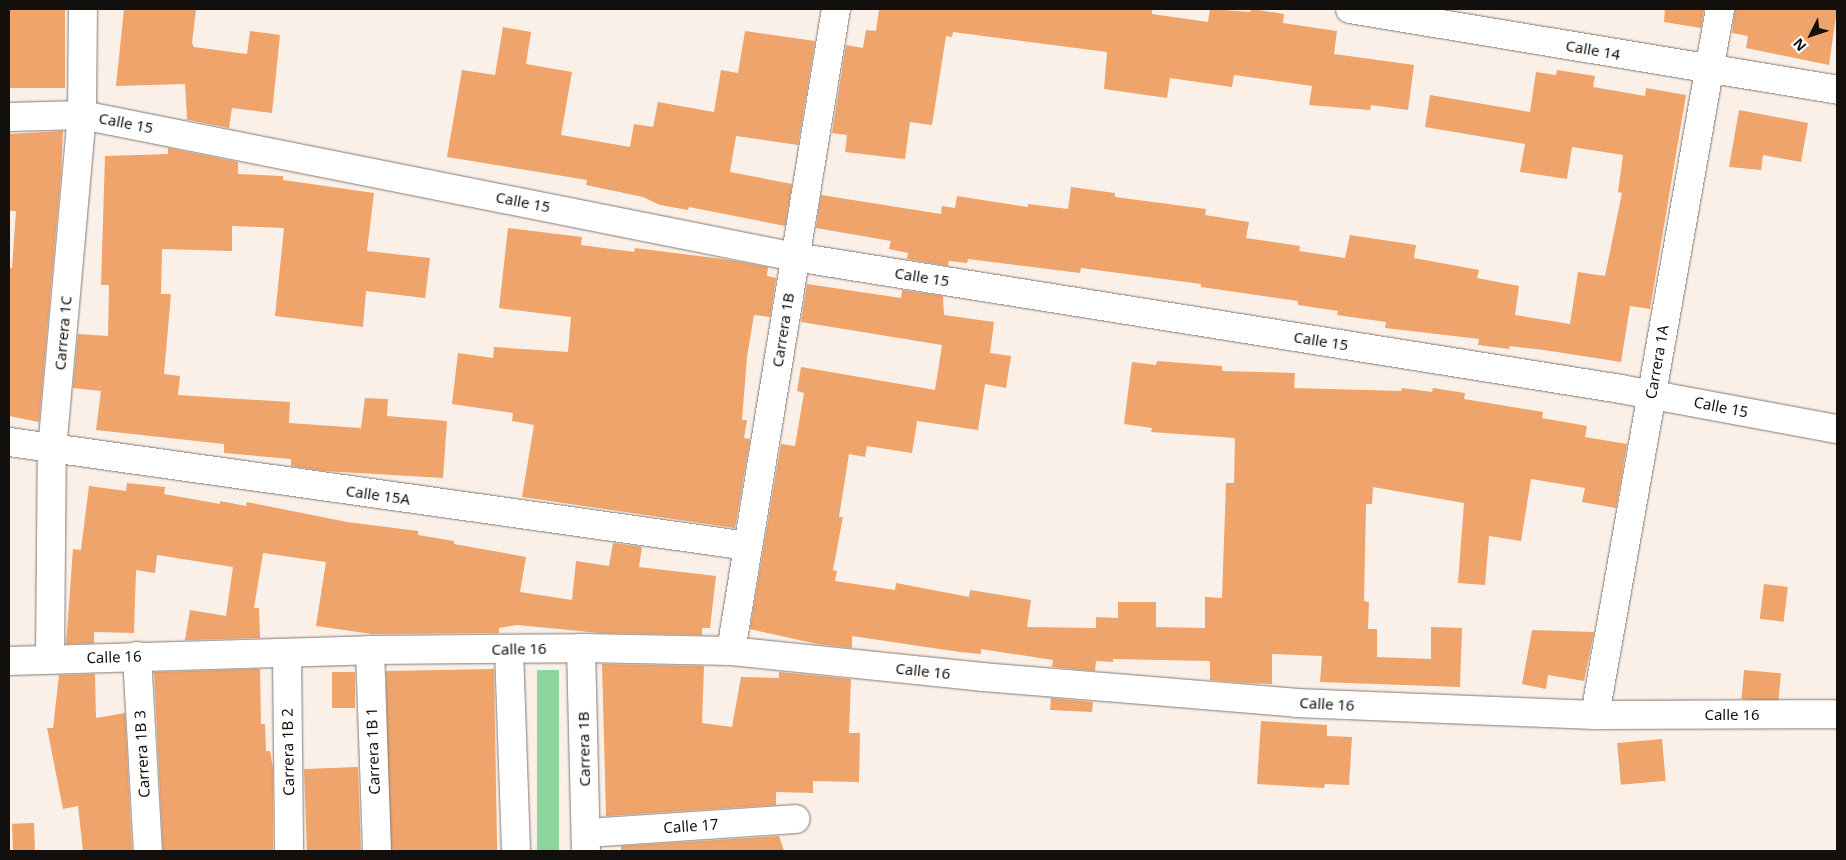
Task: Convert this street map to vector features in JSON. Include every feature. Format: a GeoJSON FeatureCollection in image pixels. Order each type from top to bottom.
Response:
{"type":"FeatureCollection","features":[{"type":"Feature","properties":{"kind":"street","name":"Carrera 1C"},"geometry":{"type":"LineString","coordinates":[[50,659],[52,450],[82,114],[83,9]]}},
{"type":"Feature","properties":{"kind":"street","name":"Carrera 1B"},"geometry":{"type":"LineString","coordinates":[[731,651],[836,9]]}},
{"type":"Feature","properties":{"kind":"street","name":"Calle 14"},"geometry":{"type":"LineString","coordinates":[[1350,9],[1837,90]]}},
{"type":"Feature","properties":{"kind":"street","name":"Carrera 1A"},"geometry":{"type":"LineString","coordinates":[[1595,716],[1720,9]]}},
{"type":"Feature","properties":{"kind":"street","name":"Calle 15"},"geometry":{"type":"LineString","coordinates":[[9,117],[82,114],[795,256],[1652,394],[1837,429]]}},
{"type":"Feature","properties":{"kind":"street","name":"Calle 15A"},"geometry":{"type":"LineString","coordinates":[[9,442],[52,450],[748,546]]}},
{"type":"Feature","properties":{"kind":"street","name":"Carrera 1B"},"geometry":{"type":"LineString","coordinates":[[581,648],[586,842]]}},
{"type":"Feature","properties":{"kind":"street","name":"Calle 16"},"geometry":{"type":"LineString","coordinates":[[9,660],[370,650],[581,648],[731,651],[992,678],[1296,703],[1595,716],[1837,714]]}},
{"type":"Feature","properties":{"kind":"street","name":"Carrera 1B 1"},"geometry":{"type":"LineString","coordinates":[[370,650],[377,851]]}},
{"type":"Feature","properties":{"kind":"street"},"geometry":{"type":"LineString","coordinates":[[509,650],[516,851]]}},
{"type":"Feature","properties":{"kind":"street","name":"Carrera 1B 2"},"geometry":{"type":"LineString","coordinates":[[287,652],[289,851]]}},
{"type":"Feature","properties":{"kind":"street","name":"Carrera 1B 3"},"geometry":{"type":"LineString","coordinates":[[137,656],[148,851]]}},
{"type":"Feature","properties":{"kind":"street","name":"Calle 17"},"geometry":{"type":"LineString","coordinates":[[586,842],[796,820]]}},
{"type":"Feature","properties":{"kind":"green space"},"geometry":{"type":"Polygon","coordinates":[[[537,670],[559,670],[559,851],[537,851],[537,670]]]}},
{"type":"Feature","properties":{"kind":"building"},"geometry":{"type":"Polygon","coordinates":[[[9,9],[65,9],[65,88],[9,88],[9,9]]]}},
{"type":"Feature","properties":{"kind":"building"},"geometry":{"type":"Polygon","coordinates":[[[124,9],[196,9],[192,43],[194,47],[247,54],[250,31],[280,35],[272,113],[232,108],[229,128],[184,119],[187,119],[185,84],[116,86],[124,9]]]}},
{"type":"Feature","properties":{"kind":"building"},"geometry":{"type":"Polygon","coordinates":[[[879,9],[1152,9],[1152,14],[1208,22],[1210,9],[1250,12],[1252,9],[1284,14],[1283,23],[1337,31],[1334,54],[1414,65],[1408,110],[1371,105],[1370,110],[1309,105],[1312,86],[1234,75],[1232,87],[1170,78],[1167,98],[1104,89],[1107,52],[953,32],[952,37],[946,36],[932,125],[910,122],[905,159],[845,152],[847,135],[832,133],[846,45],[863,48],[866,30],[876,31],[879,9]]]}},
{"type":"Feature","properties":{"kind":"building"},"geometry":{"type":"Polygon","coordinates":[[[1665,9],[1704,9],[1701,28],[1664,22],[1665,9]]]}},
{"type":"Feature","properties":{"kind":"building"},"geometry":{"type":"Polygon","coordinates":[[[1735,9],[1837,9],[1829,65],[1746,48],[1748,36],[1732,33],[1735,9]]]}},
{"type":"Feature","properties":{"kind":"building"},"geometry":{"type":"Polygon","coordinates":[[[503,27],[531,32],[526,64],[572,72],[561,135],[630,147],[634,124],[653,127],[658,102],[714,112],[721,70],[738,73],[745,31],[815,41],[798,145],[736,136],[730,172],[792,184],[785,226],[689,207],[688,210],[660,205],[643,197],[586,185],[587,180],[447,157],[462,70],[495,75],[503,27]]]}},
{"type":"Feature","properties":{"kind":"building"},"geometry":{"type":"Polygon","coordinates":[[[1557,70],[1595,76],[1593,87],[1645,96],[1646,88],[1686,95],[1650,309],[1630,306],[1621,362],[1544,350],[1510,346],[1509,349],[1478,345],[1479,339],[1385,328],[1386,322],[1337,315],[1338,311],[1298,305],[1298,301],[1201,287],[1201,284],[1081,268],[1080,273],[968,259],[967,263],[949,261],[948,266],[907,259],[908,253],[889,249],[891,241],[816,228],[821,195],[941,214],[942,206],[955,208],[957,196],[1028,207],[1028,204],[1068,209],[1071,187],[1115,193],[1115,197],[1206,209],[1205,215],[1249,222],[1246,238],[1300,246],[1299,251],[1345,258],[1350,235],[1416,245],[1414,258],[1479,270],[1477,278],[1519,286],[1515,315],[1570,324],[1578,272],[1605,276],[1622,193],[1618,192],[1623,155],[1572,147],[1567,179],[1520,172],[1525,144],[1425,127],[1430,95],[1530,112],[1536,72],[1556,75],[1557,70]]]}},
{"type":"Feature","properties":{"kind":"building"},"geometry":{"type":"Polygon","coordinates":[[[1739,110],[1808,123],[1801,162],[1763,155],[1761,170],[1729,167],[1739,110]]]}},
{"type":"Feature","properties":{"kind":"building"},"geometry":{"type":"Polygon","coordinates":[[[63,131],[61,174],[39,422],[9,416],[9,268],[12,268],[16,211],[9,211],[9,134],[63,131]]]}},
{"type":"Feature","properties":{"kind":"building"},"geometry":{"type":"Polygon","coordinates":[[[168,148],[238,162],[238,174],[283,176],[283,180],[374,193],[367,251],[430,258],[425,298],[366,291],[363,327],[275,316],[284,228],[232,226],[232,251],[162,249],[161,294],[171,294],[164,374],[180,376],[178,395],[290,402],[289,423],[361,428],[365,398],[388,399],[387,416],[447,421],[443,478],[324,471],[291,466],[291,459],[224,453],[224,444],[96,430],[101,391],[73,388],[78,334],[108,336],[109,285],[101,285],[105,156],[168,154],[168,148]]]}},
{"type":"Feature","properties":{"kind":"building"},"geometry":{"type":"Polygon","coordinates":[[[508,228],[582,237],[581,245],[634,252],[635,248],[730,260],[768,267],[767,276],[776,278],[770,317],[754,315],[747,357],[742,420],[747,420],[744,438],[750,439],[735,528],[522,497],[534,425],[512,421],[513,413],[452,404],[458,353],[493,358],[494,347],[568,352],[571,317],[499,308],[508,228]]]}},
{"type":"Feature","properties":{"kind":"building"},"geometry":{"type":"Polygon","coordinates":[[[807,284],[901,298],[902,290],[943,296],[944,315],[994,322],[990,353],[1011,356],[1006,388],[985,384],[978,430],[917,421],[912,453],[867,446],[865,457],[849,454],[839,517],[843,517],[833,570],[837,571],[835,581],[895,590],[896,583],[969,597],[970,590],[1031,600],[1027,627],[1096,628],[1096,617],[1118,618],[1118,602],[1156,602],[1156,627],[1205,628],[1205,597],[1222,598],[1226,483],[1234,483],[1235,438],[1151,432],[1152,428],[1124,424],[1132,362],[1156,365],[1157,361],[1222,366],[1222,371],[1295,373],[1294,388],[1401,391],[1402,388],[1432,392],[1433,388],[1465,393],[1464,399],[1543,412],[1542,418],[1587,426],[1585,437],[1627,444],[1616,508],[1582,502],[1585,488],[1531,479],[1521,541],[1489,536],[1485,585],[1458,583],[1464,503],[1373,487],[1372,504],[1366,504],[1364,601],[1369,602],[1368,629],[1377,629],[1377,657],[1431,659],[1431,627],[1462,628],[1460,687],[1320,682],[1322,656],[1272,654],[1272,684],[1245,683],[1210,680],[1210,661],[1113,659],[1113,662],[1096,661],[1095,671],[1052,667],[1053,660],[981,649],[981,654],[960,652],[852,636],[852,648],[817,644],[750,629],[781,444],[795,446],[804,393],[797,391],[801,367],[935,390],[942,345],[801,322],[807,284]]]}},
{"type":"Feature","properties":{"kind":"building"},"geometry":{"type":"Polygon","coordinates":[[[127,483],[165,487],[164,494],[220,504],[220,501],[246,506],[247,502],[347,522],[418,531],[418,535],[454,541],[454,544],[526,557],[520,592],[572,600],[576,561],[609,566],[613,543],[642,547],[639,567],[716,576],[710,628],[702,628],[702,635],[600,633],[517,625],[499,628],[499,633],[372,634],[316,626],[326,562],[263,553],[254,608],[259,608],[260,638],[185,640],[190,610],[226,616],[233,567],[157,555],[155,573],[136,570],[134,633],[94,632],[94,643],[66,644],[73,549],[81,550],[89,486],[126,491],[127,483]]]}},
{"type":"Feature","properties":{"kind":"building"},"geometry":{"type":"Polygon","coordinates":[[[1764,584],[1788,587],[1784,622],[1760,619],[1764,584]]]}},
{"type":"Feature","properties":{"kind":"building"},"geometry":{"type":"Polygon","coordinates":[[[1532,630],[1594,632],[1584,681],[1548,675],[1546,689],[1522,684],[1532,630]]]}},
{"type":"Feature","properties":{"kind":"building"},"geometry":{"type":"Polygon","coordinates":[[[602,664],[704,666],[702,723],[732,727],[741,677],[779,678],[779,672],[851,679],[849,733],[860,733],[859,782],[813,781],[813,793],[776,792],[776,805],[606,816],[602,664]]]}},
{"type":"Feature","properties":{"kind":"building"},"geometry":{"type":"Polygon","coordinates":[[[260,669],[261,724],[265,724],[266,751],[270,751],[273,768],[273,851],[163,851],[154,672],[260,669]]]}},
{"type":"Feature","properties":{"kind":"building"},"geometry":{"type":"Polygon","coordinates":[[[494,669],[497,851],[389,851],[386,671],[494,669]]]}},
{"type":"Feature","properties":{"kind":"building"},"geometry":{"type":"Polygon","coordinates":[[[1744,670],[1781,673],[1778,702],[1741,699],[1744,670]]]}},
{"type":"Feature","properties":{"kind":"building"},"geometry":{"type":"Polygon","coordinates":[[[332,672],[355,672],[355,708],[332,708],[332,672]]]}},
{"type":"Feature","properties":{"kind":"building"},"geometry":{"type":"Polygon","coordinates":[[[95,674],[96,718],[125,713],[132,851],[83,851],[78,806],[63,809],[47,728],[53,728],[59,675],[95,674]]]}},
{"type":"Feature","properties":{"kind":"building"},"geometry":{"type":"Polygon","coordinates":[[[1051,698],[1093,702],[1092,712],[1050,710],[1051,698]]]}},
{"type":"Feature","properties":{"kind":"building"},"geometry":{"type":"Polygon","coordinates":[[[1261,721],[1327,725],[1327,736],[1352,737],[1349,785],[1325,784],[1324,788],[1257,784],[1261,721]]]}},
{"type":"Feature","properties":{"kind":"building"},"geometry":{"type":"Polygon","coordinates":[[[1662,739],[1666,781],[1621,785],[1617,743],[1662,739]]]}},
{"type":"Feature","properties":{"kind":"building"},"geometry":{"type":"Polygon","coordinates":[[[358,767],[361,851],[307,851],[304,769],[358,767]]]}},
{"type":"Feature","properties":{"kind":"building"},"geometry":{"type":"Polygon","coordinates":[[[34,823],[35,851],[13,851],[12,824],[34,823]]]}},
{"type":"Feature","properties":{"kind":"building"},"geometry":{"type":"Polygon","coordinates":[[[779,836],[784,851],[621,851],[621,846],[779,836]]]}}]}
